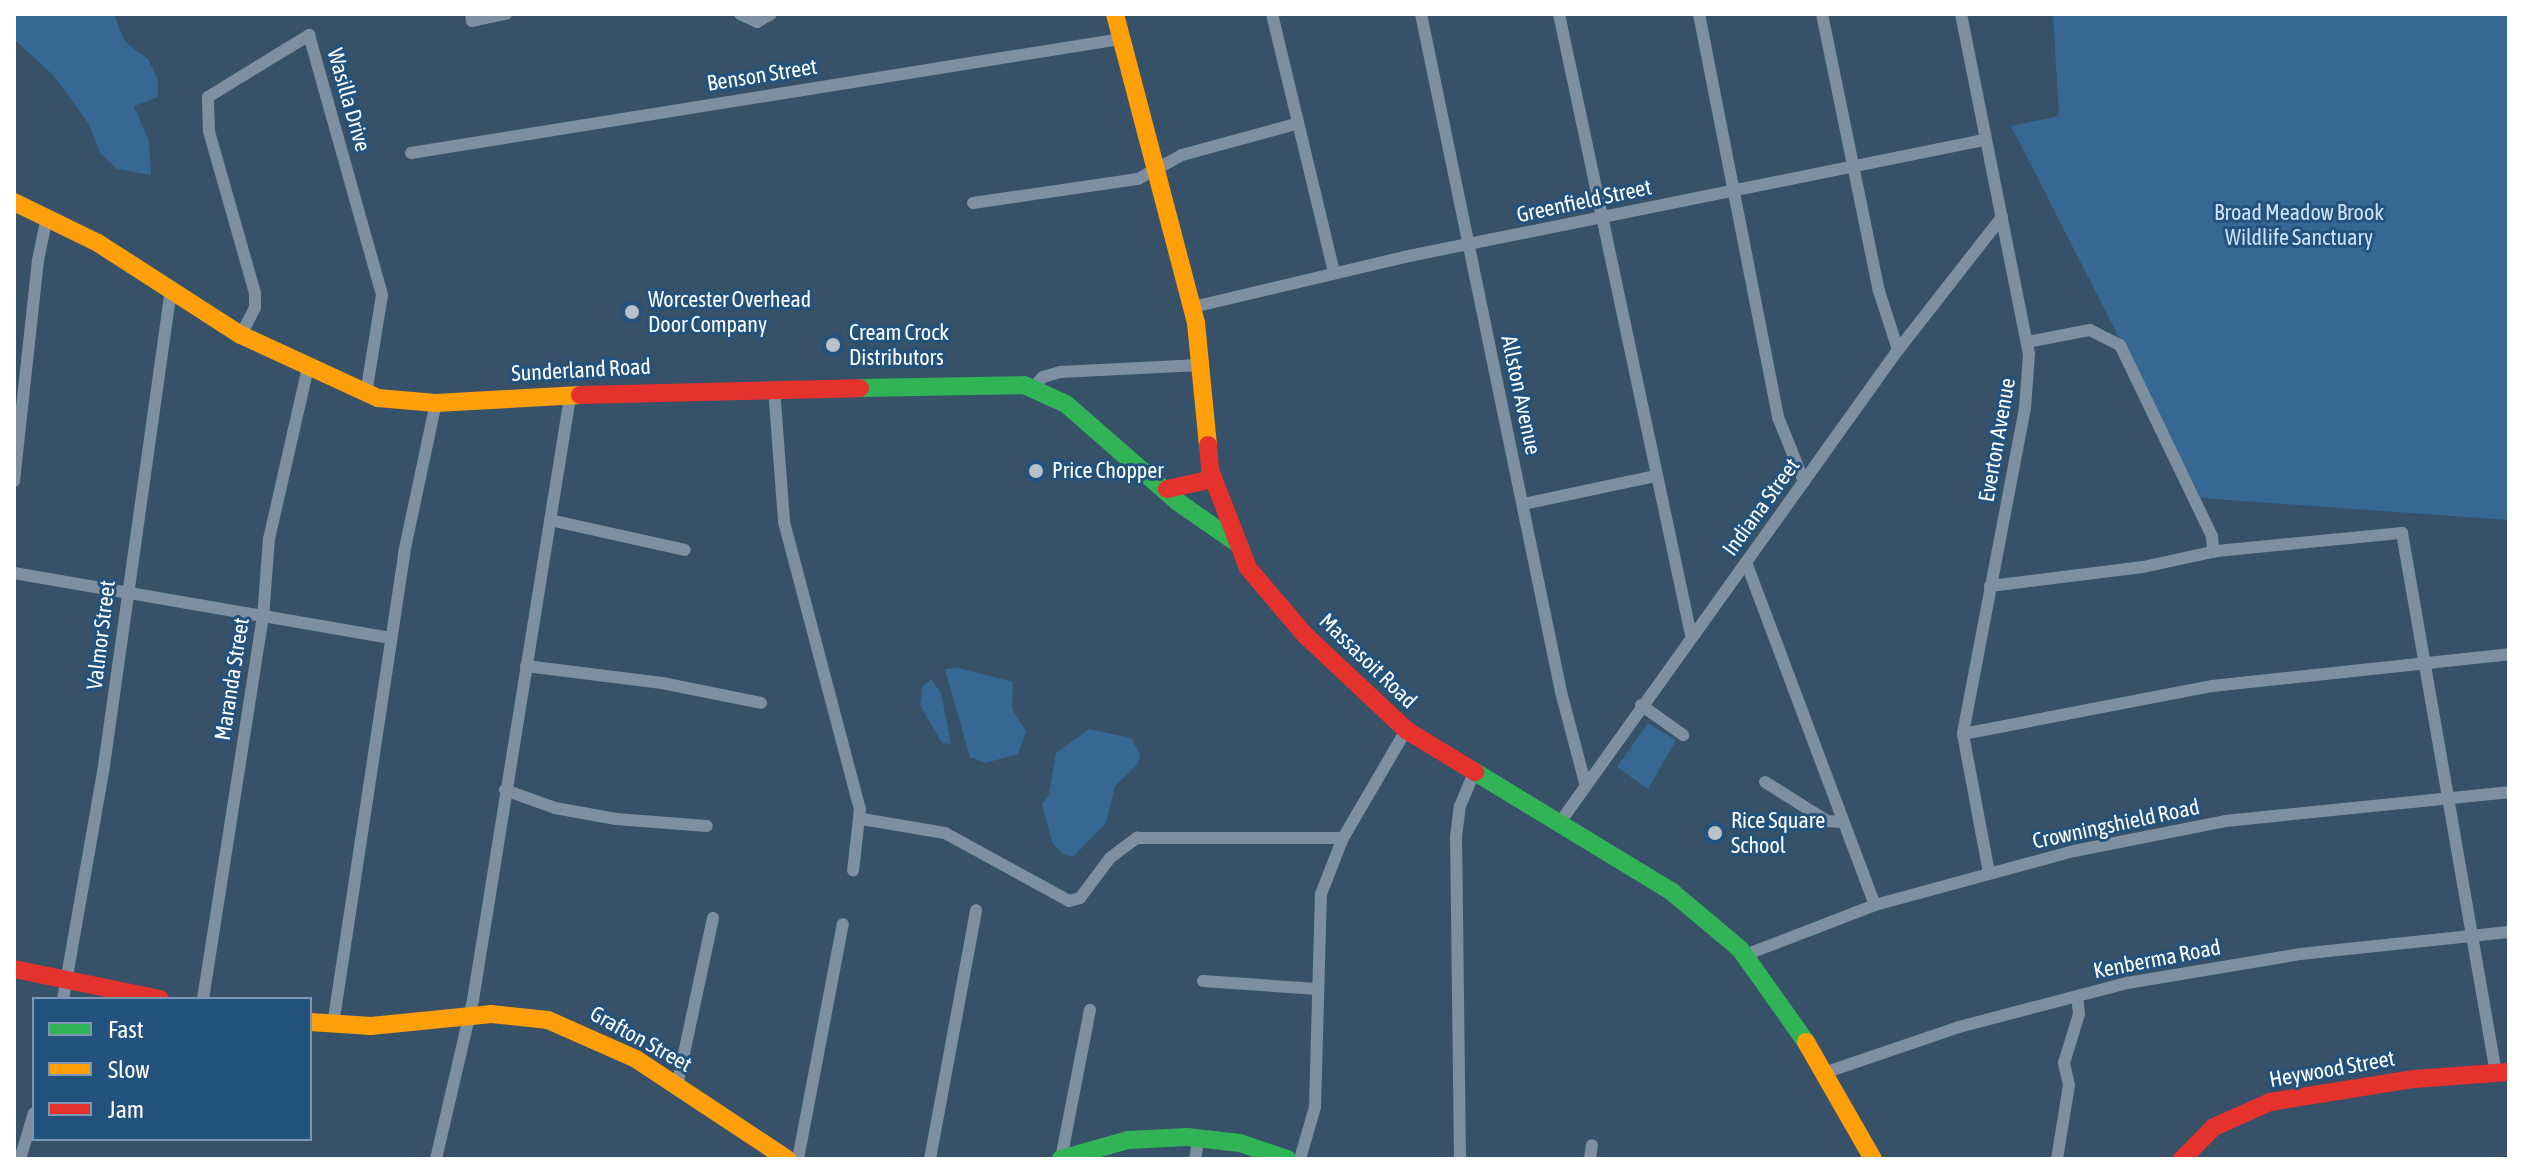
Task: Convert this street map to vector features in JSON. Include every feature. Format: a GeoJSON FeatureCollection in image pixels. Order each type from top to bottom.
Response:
{"type":"FeatureCollection","features":[{"type":"Feature","properties":{"kind":"main road","name":"Massasoit Road"},"geometry":{"type":"LineString","coordinates":[[1115,14],[1193,307],[1215,488],[1234,541],[1248,568],[1288,616],[1406,730],[1672,892],[1745,955],[1824,1073],[1873,1159]]}},
{"type":"Feature","properties":{"kind":"main road","name":"Sunderland Road"},"geometry":{"type":"LineString","coordinates":[[14,202],[47,217],[241,335],[366,394],[436,403],[774,388],[979,383],[1033,388],[1080,415],[1172,496],[1234,541]]}},
{"type":"Feature","properties":{"kind":"main road"},"geometry":{"type":"LineString","coordinates":[[1172,496],[1215,488]]}},
{"type":"Feature","properties":{"kind":"main road"},"geometry":{"type":"LineString","coordinates":[[14,969],[65,991],[136,997]]}},
{"type":"Feature","properties":{"kind":"main road","name":"Grafton Street"},"geometry":{"type":"LineString","coordinates":[[312,1022],[386,1025],[470,1015],[532,1016],[565,1025],[618,1048],[787,1159]]}},
{"type":"Feature","properties":{"kind":"main road","name":"Heywood Street"},"geometry":{"type":"LineString","coordinates":[[2182,1159],[2214,1127],[2270,1102],[2414,1079],[2502,1073]]}},
{"type":"Feature","properties":{"kind":"main road"},"geometry":{"type":"LineString","coordinates":[[1061,1159],[1128,1140],[1199,1137],[1240,1143],[1287,1159]]}},
{"type":"Feature","properties":{"kind":"street"},"geometry":{"type":"LineString","coordinates":[[471,18],[506,14]]}},
{"type":"Feature","properties":{"kind":"street"},"geometry":{"type":"LineString","coordinates":[[740,14],[757,22],[771,14]]}},
{"type":"Feature","properties":{"kind":"street"},"geometry":{"type":"LineString","coordinates":[[1272,14],[1334,273]]}},
{"type":"Feature","properties":{"kind":"street","name":"Allston Avenue"},"geometry":{"type":"LineString","coordinates":[[1421,14],[1567,717],[1585,783]]}},
{"type":"Feature","properties":{"kind":"street"},"geometry":{"type":"LineString","coordinates":[[1559,14],[1691,635]]}},
{"type":"Feature","properties":{"kind":"street"},"geometry":{"type":"LineString","coordinates":[[1699,14],[1737,189],[1778,417],[1804,482]]}},
{"type":"Feature","properties":{"kind":"street"},"geometry":{"type":"LineString","coordinates":[[1822,14],[1884,310],[1898,350]]}},
{"type":"Feature","properties":{"kind":"street","name":"Everton Avenue"},"geometry":{"type":"LineString","coordinates":[[1961,14],[1984,140],[2028,342],[2025,408],[1963,734],[1989,873]]}},
{"type":"Feature","properties":{"kind":"street","name":"Wasilla Drive"},"geometry":{"type":"LineString","coordinates":[[241,335],[255,308],[255,293],[209,131],[208,97],[309,35],[382,295],[366,394]]}},
{"type":"Feature","properties":{"kind":"street","name":"Benson Street"},"geometry":{"type":"LineString","coordinates":[[411,153],[1120,39]]}},
{"type":"Feature","properties":{"kind":"street"},"geometry":{"type":"LineString","coordinates":[[973,203],[1138,179],[1182,155],[1296,124]]}},
{"type":"Feature","properties":{"kind":"street","name":"Greenfield Street"},"geometry":{"type":"LineString","coordinates":[[1193,307],[1334,273],[1984,140]]}},
{"type":"Feature","properties":{"kind":"street"},"geometry":{"type":"LineString","coordinates":[[14,481],[38,260],[47,217]]}},
{"type":"Feature","properties":{"kind":"street","name":"Indiana Street"},"geometry":{"type":"LineString","coordinates":[[1558,825],[1585,783],[1898,350],[2002,217]]}},
{"type":"Feature","properties":{"kind":"street","name":"Valmor Street"},"geometry":{"type":"LineString","coordinates":[[65,991],[104,766],[171,291]]}},
{"type":"Feature","properties":{"kind":"street"},"geometry":{"type":"LineString","coordinates":[[2028,342],[2090,330],[2120,345],[2212,536],[2213,552]]}},
{"type":"Feature","properties":{"kind":"street"},"geometry":{"type":"LineString","coordinates":[[1033,388],[1043,377],[1060,372],[1200,365]]}},
{"type":"Feature","properties":{"kind":"street","name":"Maranda Street"},"geometry":{"type":"LineString","coordinates":[[203,997],[263,618],[269,539],[308,367]]}},
{"type":"Feature","properties":{"kind":"street"},"geometry":{"type":"LineString","coordinates":[[774,388],[784,522],[862,819],[853,871]]}},
{"type":"Feature","properties":{"kind":"street"},"geometry":{"type":"LineString","coordinates":[[436,1159],[470,1015],[570,397]]}},
{"type":"Feature","properties":{"kind":"street"},"geometry":{"type":"LineString","coordinates":[[333,1025],[390,638],[436,403]]}},
{"type":"Feature","properties":{"kind":"street"},"geometry":{"type":"LineString","coordinates":[[1524,504],[1656,476]]}},
{"type":"Feature","properties":{"kind":"street"},"geometry":{"type":"LineString","coordinates":[[550,520],[685,550]]}},
{"type":"Feature","properties":{"kind":"street"},"geometry":{"type":"LineString","coordinates":[[1990,586],[2143,567],[2213,552],[2402,533],[2421,662],[2469,936],[2502,1073]]}},
{"type":"Feature","properties":{"kind":"street"},"geometry":{"type":"LineString","coordinates":[[1746,562],[1875,905]]}},
{"type":"Feature","properties":{"kind":"street"},"geometry":{"type":"LineString","coordinates":[[14,573],[390,638]]}},
{"type":"Feature","properties":{"kind":"street"},"geometry":{"type":"LineString","coordinates":[[1963,734],[2212,686],[2509,654]]}},
{"type":"Feature","properties":{"kind":"street"},"geometry":{"type":"LineString","coordinates":[[526,666],[662,683],[761,703]]}},
{"type":"Feature","properties":{"kind":"street"},"geometry":{"type":"LineString","coordinates":[[1641,705],[1683,735]]}},
{"type":"Feature","properties":{"kind":"street"},"geometry":{"type":"LineString","coordinates":[[1300,1159],[1315,1107],[1319,904],[1343,838],[1406,730]]}},
{"type":"Feature","properties":{"kind":"street"},"geometry":{"type":"LineString","coordinates":[[1460,1159],[1463,1115],[1456,837],[1460,806],[1474,773]]}},
{"type":"Feature","properties":{"kind":"street"},"geometry":{"type":"LineString","coordinates":[[1765,782],[1827,821],[1842,822]]}},
{"type":"Feature","properties":{"kind":"street"},"geometry":{"type":"LineString","coordinates":[[505,790],[585,814],[707,826]]}},
{"type":"Feature","properties":{"kind":"street","name":"Crowningshield Road"},"geometry":{"type":"LineString","coordinates":[[1745,955],[1875,905],[1989,873],[2225,821],[2509,792]]}},
{"type":"Feature","properties":{"kind":"street"},"geometry":{"type":"LineString","coordinates":[[862,819],[945,833],[1069,901],[1080,898],[1110,858],[1137,838],[1343,838]]}},
{"type":"Feature","properties":{"kind":"street"},"geometry":{"type":"LineString","coordinates":[[930,1159],[976,910]]}},
{"type":"Feature","properties":{"kind":"street"},"geometry":{"type":"LineString","coordinates":[[677,1086],[713,918]]}},
{"type":"Feature","properties":{"kind":"street"},"geometry":{"type":"LineString","coordinates":[[798,1159],[843,924]]}},
{"type":"Feature","properties":{"kind":"street","name":"Kenberma Road"},"geometry":{"type":"LineString","coordinates":[[1824,1073],[2077,996],[2208,968],[2509,932]]}},
{"type":"Feature","properties":{"kind":"street"},"geometry":{"type":"LineString","coordinates":[[1203,981],[1317,989]]}},
{"type":"Feature","properties":{"kind":"street"},"geometry":{"type":"LineString","coordinates":[[2057,1159],[2069,1085],[2064,1063],[2079,1014],[2077,996]]}},
{"type":"Feature","properties":{"kind":"street"},"geometry":{"type":"LineString","coordinates":[[1061,1159],[1090,1010]]}},
{"type":"Feature","properties":{"kind":"street"},"geometry":{"type":"LineString","coordinates":[[20,1159],[32,1120]]}},
{"type":"Feature","properties":{"kind":"street"},"geometry":{"type":"LineString","coordinates":[[1195,1159],[1199,1137]]}},
{"type":"Feature","properties":{"kind":"street"},"geometry":{"type":"LineString","coordinates":[[1590,1159],[1592,1145]]}},
{"type":"Feature","properties":{"kind":"green space"},"geometry":{"type":"Polygon","coordinates":[[[14,14],[114,14],[125,42],[148,59],[158,80],[158,97],[134,106],[149,141],[151,175],[117,169],[100,153],[89,124],[54,76],[14,39],[14,14]]]}},
{"type":"Feature","properties":{"kind":"green space","name":"Broad Meadow Brook Wildlife Sanctuary"},"geometry":{"type":"Polygon","coordinates":[[[2053,14],[2509,14],[2509,520],[2201,498],[2011,126],[2059,116],[2053,14]]]}},
{"type":"Feature","properties":{"kind":"green space"},"geometry":{"type":"Polygon","coordinates":[[[958,668],[1013,682],[1012,709],[1026,731],[1018,754],[985,763],[970,757],[945,669],[958,668]]]}},
{"type":"Feature","properties":{"kind":"green space"},"geometry":{"type":"Polygon","coordinates":[[[931,679],[941,693],[951,744],[942,743],[920,705],[922,687],[931,679]]]}},
{"type":"Feature","properties":{"kind":"green space"},"geometry":{"type":"Polygon","coordinates":[[[1648,723],[1676,740],[1648,789],[1617,767],[1648,723]]]}},
{"type":"Feature","properties":{"kind":"green space"},"geometry":{"type":"Polygon","coordinates":[[[1089,729],[1131,738],[1140,754],[1138,764],[1115,786],[1106,823],[1073,857],[1063,854],[1052,842],[1042,805],[1049,794],[1056,753],[1089,729]]]}},
{"type":"Feature","properties":{"kind":"traffic: fast"},"geometry":{"type":"LineString","coordinates":[[860,388],[1024,385],[1066,404],[1178,502],[1234,541]]}},
{"type":"Feature","properties":{"kind":"traffic: fast"},"geometry":{"type":"LineString","coordinates":[[1475,772],[1672,892],[1740,949],[1806,1042]]}},
{"type":"Feature","properties":{"kind":"traffic: fast"},"geometry":{"type":"LineString","coordinates":[[1061,1159],[1128,1140],[1187,1137],[1240,1143],[1287,1159]]}},
{"type":"Feature","properties":{"kind":"traffic: slow"},"geometry":{"type":"LineString","coordinates":[[1115,14],[1196,323],[1208,445]]}},
{"type":"Feature","properties":{"kind":"traffic: slow"},"geometry":{"type":"LineString","coordinates":[[14,202],[98,243],[241,335],[378,398],[436,403],[580,395]]}},
{"type":"Feature","properties":{"kind":"traffic: slow"},"geometry":{"type":"LineString","coordinates":[[312,1022],[371,1026],[491,1014],[548,1020],[636,1059],[787,1159]]}},
{"type":"Feature","properties":{"kind":"traffic: slow"},"geometry":{"type":"LineString","coordinates":[[1806,1042],[1873,1159]]}},
{"type":"Feature","properties":{"kind":"traffic: jam"},"geometry":{"type":"LineString","coordinates":[[580,395],[860,388]]}},
{"type":"Feature","properties":{"kind":"traffic: jam"},"geometry":{"type":"LineString","coordinates":[[1208,445],[1210,470],[1248,568],[1305,635],[1406,730],[1475,772]]}},
{"type":"Feature","properties":{"kind":"traffic: jam"},"geometry":{"type":"LineString","coordinates":[[1167,489],[1213,479]]}},
{"type":"Feature","properties":{"kind":"traffic: jam"},"geometry":{"type":"LineString","coordinates":[[14,969],[150,997]]}},
{"type":"Feature","properties":{"kind":"traffic: jam"},"geometry":{"type":"LineString","coordinates":[[2182,1159],[2214,1127],[2270,1102],[2414,1079],[2509,1072]]}},
{"type":"Feature","properties":{"kind":"place","name":"Worcester Overhead Door Company"},"geometry":{"type":"Point","coordinates":[632,312]}},
{"type":"Feature","properties":{"kind":"place","name":"Cream Crock Distributors"},"geometry":{"type":"Point","coordinates":[833,345]}},
{"type":"Feature","properties":{"kind":"place","name":"Price Chopper"},"geometry":{"type":"Point","coordinates":[1036,471]}},
{"type":"Feature","properties":{"kind":"place","name":"Rice Square School"},"geometry":{"type":"Point","coordinates":[1715,833]}}]}
